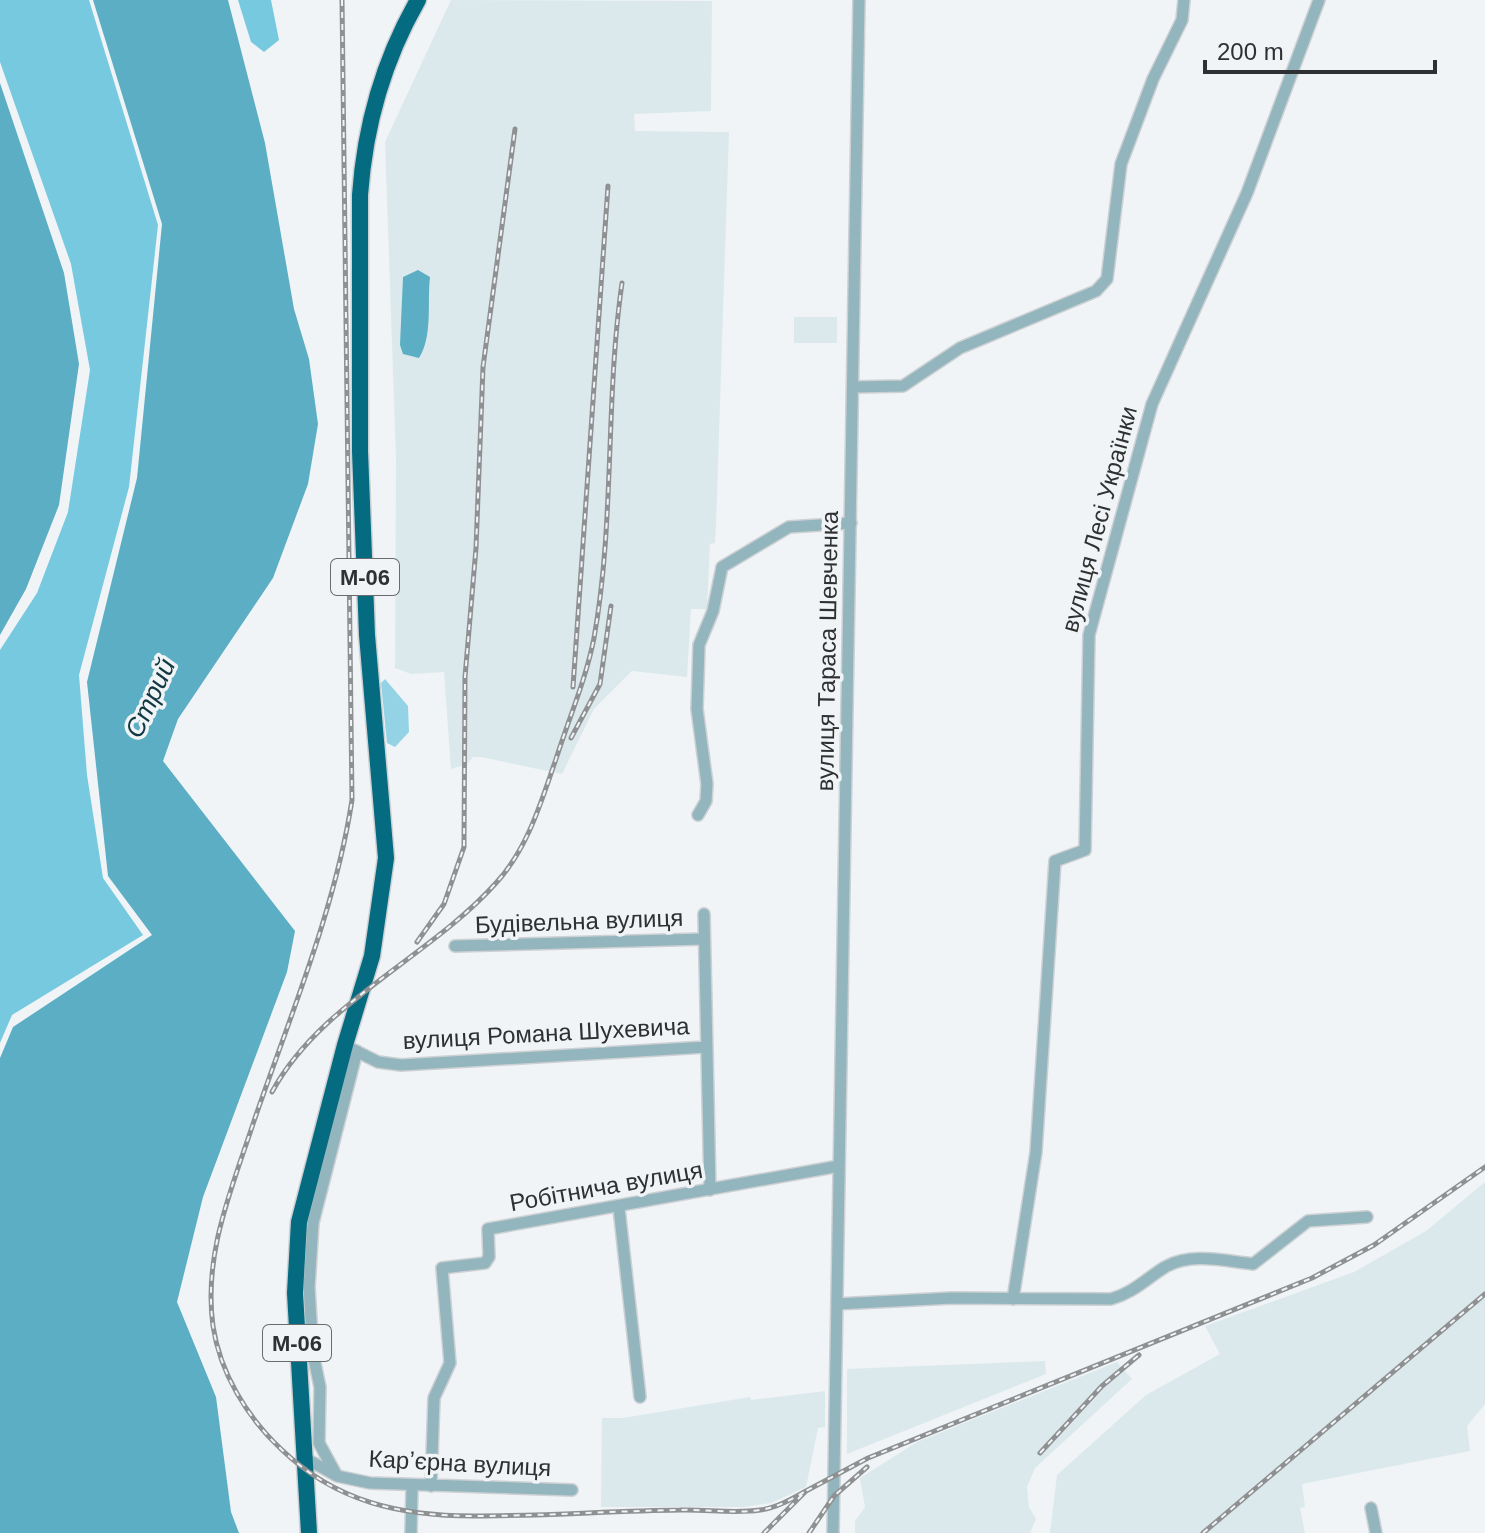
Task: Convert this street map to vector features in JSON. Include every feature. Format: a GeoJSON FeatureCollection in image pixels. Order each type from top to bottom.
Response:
{"type":"FeatureCollection","features":[{"type":"Feature","properties":{"kind":"highway","name":"М-06"},"geometry":{"type":"LineString","coordinates":[[309,1533],[295,1293],[296,1246],[305,1194],[351,1048],[372,956],[386,858],[367,635],[360,451],[358,231],[362,172],[377,93],[389,58],[418,0]]}},
{"type":"Feature","properties":{"kind":"street","name":"вулиця Тараса Шевченка"},"geometry":{"type":"LineString","coordinates":[[833,1533],[859,0]]}},
{"type":"Feature","properties":{"kind":"street"},"geometry":{"type":"LineString","coordinates":[[854,387],[903,386],[960,348],[1096,291],[1107,279],[1121,164],[1153,79],[1182,20],[1184,0]]}},
{"type":"Feature","properties":{"kind":"street","name":"вулиця Лесі Українки"},"geometry":{"type":"LineString","coordinates":[[1013,1299],[1036,1152],[1055,861],[1085,850],[1089,635],[1158,384],[1247,193],[1319,0]]}},
{"type":"Feature","properties":{"kind":"street"},"geometry":{"type":"LineString","coordinates":[[698,815],[706,801],[707,784],[697,709],[699,645],[713,611],[722,567],[753,545],[789,527],[851,523]]}},
{"type":"Feature","properties":{"kind":"street"},"geometry":{"type":"LineString","coordinates":[[704,914],[710,1190]]}},
{"type":"Feature","properties":{"kind":"street","name":"Будівельна вулиця"},"geometry":{"type":"LineString","coordinates":[[455,946],[704,939]]}},
{"type":"Feature","properties":{"kind":"street","name":"вулиця Романа Шухевича"},"geometry":{"type":"LineString","coordinates":[[351,1048],[378,1062],[401,1065],[706,1047]]}},
{"type":"Feature","properties":{"kind":"street"},"geometry":{"type":"LineString","coordinates":[[337,1476],[319,1443],[320,1387],[309,1287],[313,1223],[351,1048]]}},
{"type":"Feature","properties":{"kind":"street","name":"Робітнича вулиця"},"geometry":{"type":"LineString","coordinates":[[431,1486],[434,1398],[450,1363],[442,1268],[485,1263],[489,1257],[488,1229],[619,1208],[839,1166]]}},
{"type":"Feature","properties":{"kind":"street"},"geometry":{"type":"LineString","coordinates":[[619,1208],[640,1397]]}},
{"type":"Feature","properties":{"kind":"street"},"geometry":{"type":"LineString","coordinates":[[837,1304],[1111,1299],[1130,1293],[1167,1266],[1192,1258],[1253,1264],[1308,1221],[1367,1217]]}},
{"type":"Feature","properties":{"kind":"street","name":"Карʼєрна вулиця"},"geometry":{"type":"LineString","coordinates":[[305,1458],[337,1476],[412,1487],[572,1490]]}},
{"type":"Feature","properties":{"kind":"street"},"geometry":{"type":"LineString","coordinates":[[411,1533],[412,1487]]}},
{"type":"Feature","properties":{"kind":"street"},"geometry":{"type":"LineString","coordinates":[[1371,1508],[1376,1533]]}},
{"type":"Feature","properties":{"kind":"shaded area"},"geometry":{"type":"Polygon","coordinates":[[[0,0],[89,0],[158,225],[129,487],[79,675],[87,775],[103,878],[143,935],[12,1015],[0,1043],[0,650],[37,593],[68,512],[90,370],[71,264],[0,62],[0,0]]]}},
{"type":"Feature","properties":{"kind":"shaded area"},"geometry":{"type":"Polygon","coordinates":[[[238,0],[271,0],[279,40],[264,52],[251,42],[238,0]]]}},
{"type":"Feature","properties":{"kind":"shaded area"},"geometry":{"type":"Polygon","coordinates":[[[451,0],[712,1],[711,111],[634,114],[635,131],[729,132],[716,524],[715,543],[710,544],[707,609],[691,609],[687,677],[632,671],[594,709],[562,774],[481,757],[473,757],[467,764],[451,769],[444,672],[411,674],[395,668],[396,458],[385,142],[451,0]]]}},
{"type":"Feature","properties":{"kind":"shaded area"},"geometry":{"type":"Polygon","coordinates":[[[794,317],[837,317],[837,343],[794,343],[794,317]]]}},
{"type":"Feature","properties":{"kind":"shaded area"},"geometry":{"type":"Polygon","coordinates":[[[385,679],[408,706],[409,732],[395,747],[387,743],[381,683],[385,679]]]}},
{"type":"Feature","properties":{"kind":"shaded area"},"geometry":{"type":"Polygon","coordinates":[[[1485,1182],[1485,1404],[1467,1426],[1470,1451],[1302,1484],[1305,1507],[1300,1508],[1305,1533],[1050,1533],[1057,1475],[1146,1395],[1220,1354],[1205,1326],[1354,1272],[1426,1231],[1485,1182]]]}},
{"type":"Feature","properties":{"kind":"shaded area"},"geometry":{"type":"Polygon","coordinates":[[[1045,1361],[1046,1374],[847,1454],[847,1369],[1045,1361]]]}},
{"type":"Feature","properties":{"kind":"shaded area"},"geometry":{"type":"Polygon","coordinates":[[[1117,1362],[1132,1379],[1035,1468],[1027,1487],[1029,1507],[1036,1519],[1030,1533],[855,1533],[855,1521],[865,1507],[860,1478],[917,1442],[1117,1362]]]}},
{"type":"Feature","properties":{"kind":"shaded area"},"geometry":{"type":"Polygon","coordinates":[[[825,1391],[825,1427],[818,1428],[806,1487],[771,1503],[744,1507],[601,1507],[602,1418],[623,1418],[750,1397],[751,1400],[825,1391]]]}},
{"type":"Feature","properties":{"kind":"water","name":"Стрий"},"geometry":{"type":"Polygon","coordinates":[[[93,0],[228,0],[265,143],[294,309],[309,359],[318,424],[308,484],[273,578],[178,719],[163,761],[295,931],[287,972],[203,1197],[177,1302],[216,1397],[231,1512],[239,1533],[0,1533],[0,1058],[13,1027],[152,935],[108,876],[87,682],[137,478],[162,224],[93,0]]]}},
{"type":"Feature","properties":{"kind":"water"},"geometry":{"type":"Polygon","coordinates":[[[0,83],[64,273],[79,364],[59,505],[26,589],[0,635],[0,83]]]}},
{"type":"Feature","properties":{"kind":"water"},"geometry":{"type":"Polygon","coordinates":[[[418,270],[430,277],[428,329],[419,358],[403,354],[400,345],[403,277],[418,270]]]}},
{"type":"Feature","properties":{"kind":"railway"},"geometry":{"type":"LineString","coordinates":[[342,0],[352,800],[335,882],[323,922],[237,1171],[216,1247],[211,1299],[213,1326],[222,1361],[237,1393],[257,1423],[302,1467],[347,1493],[395,1509],[474,1516],[680,1510],[740,1512],[772,1507],[806,1491]]}},
{"type":"Feature","properties":{"kind":"railway"},"geometry":{"type":"LineString","coordinates":[[417,942],[444,904],[464,847],[465,677],[476,548],[483,367],[515,129]]}},
{"type":"Feature","properties":{"kind":"railway"},"geometry":{"type":"LineString","coordinates":[[573,687],[608,186]]}},
{"type":"Feature","properties":{"kind":"railway"},"geometry":{"type":"LineString","coordinates":[[272,1092],[318,1032],[469,910],[496,883],[517,855],[532,824],[582,683],[594,638],[605,550],[613,371],[622,283]]}},
{"type":"Feature","properties":{"kind":"railway"},"geometry":{"type":"LineString","coordinates":[[571,738],[600,684],[611,606]]}},
{"type":"Feature","properties":{"kind":"railway"},"geometry":{"type":"LineString","coordinates":[[764,1533],[806,1491],[868,1458],[1312,1278],[1374,1245],[1485,1167]]}},
{"type":"Feature","properties":{"kind":"railway"},"geometry":{"type":"LineString","coordinates":[[1203,1533],[1485,1294]]}},
{"type":"Feature","properties":{"kind":"railway"},"geometry":{"type":"LineString","coordinates":[[1040,1453],[1102,1386],[1139,1355]]}},
{"type":"Feature","properties":{"kind":"railway"},"geometry":{"type":"LineString","coordinates":[[809,1533],[834,1496],[867,1467]]}}]}
